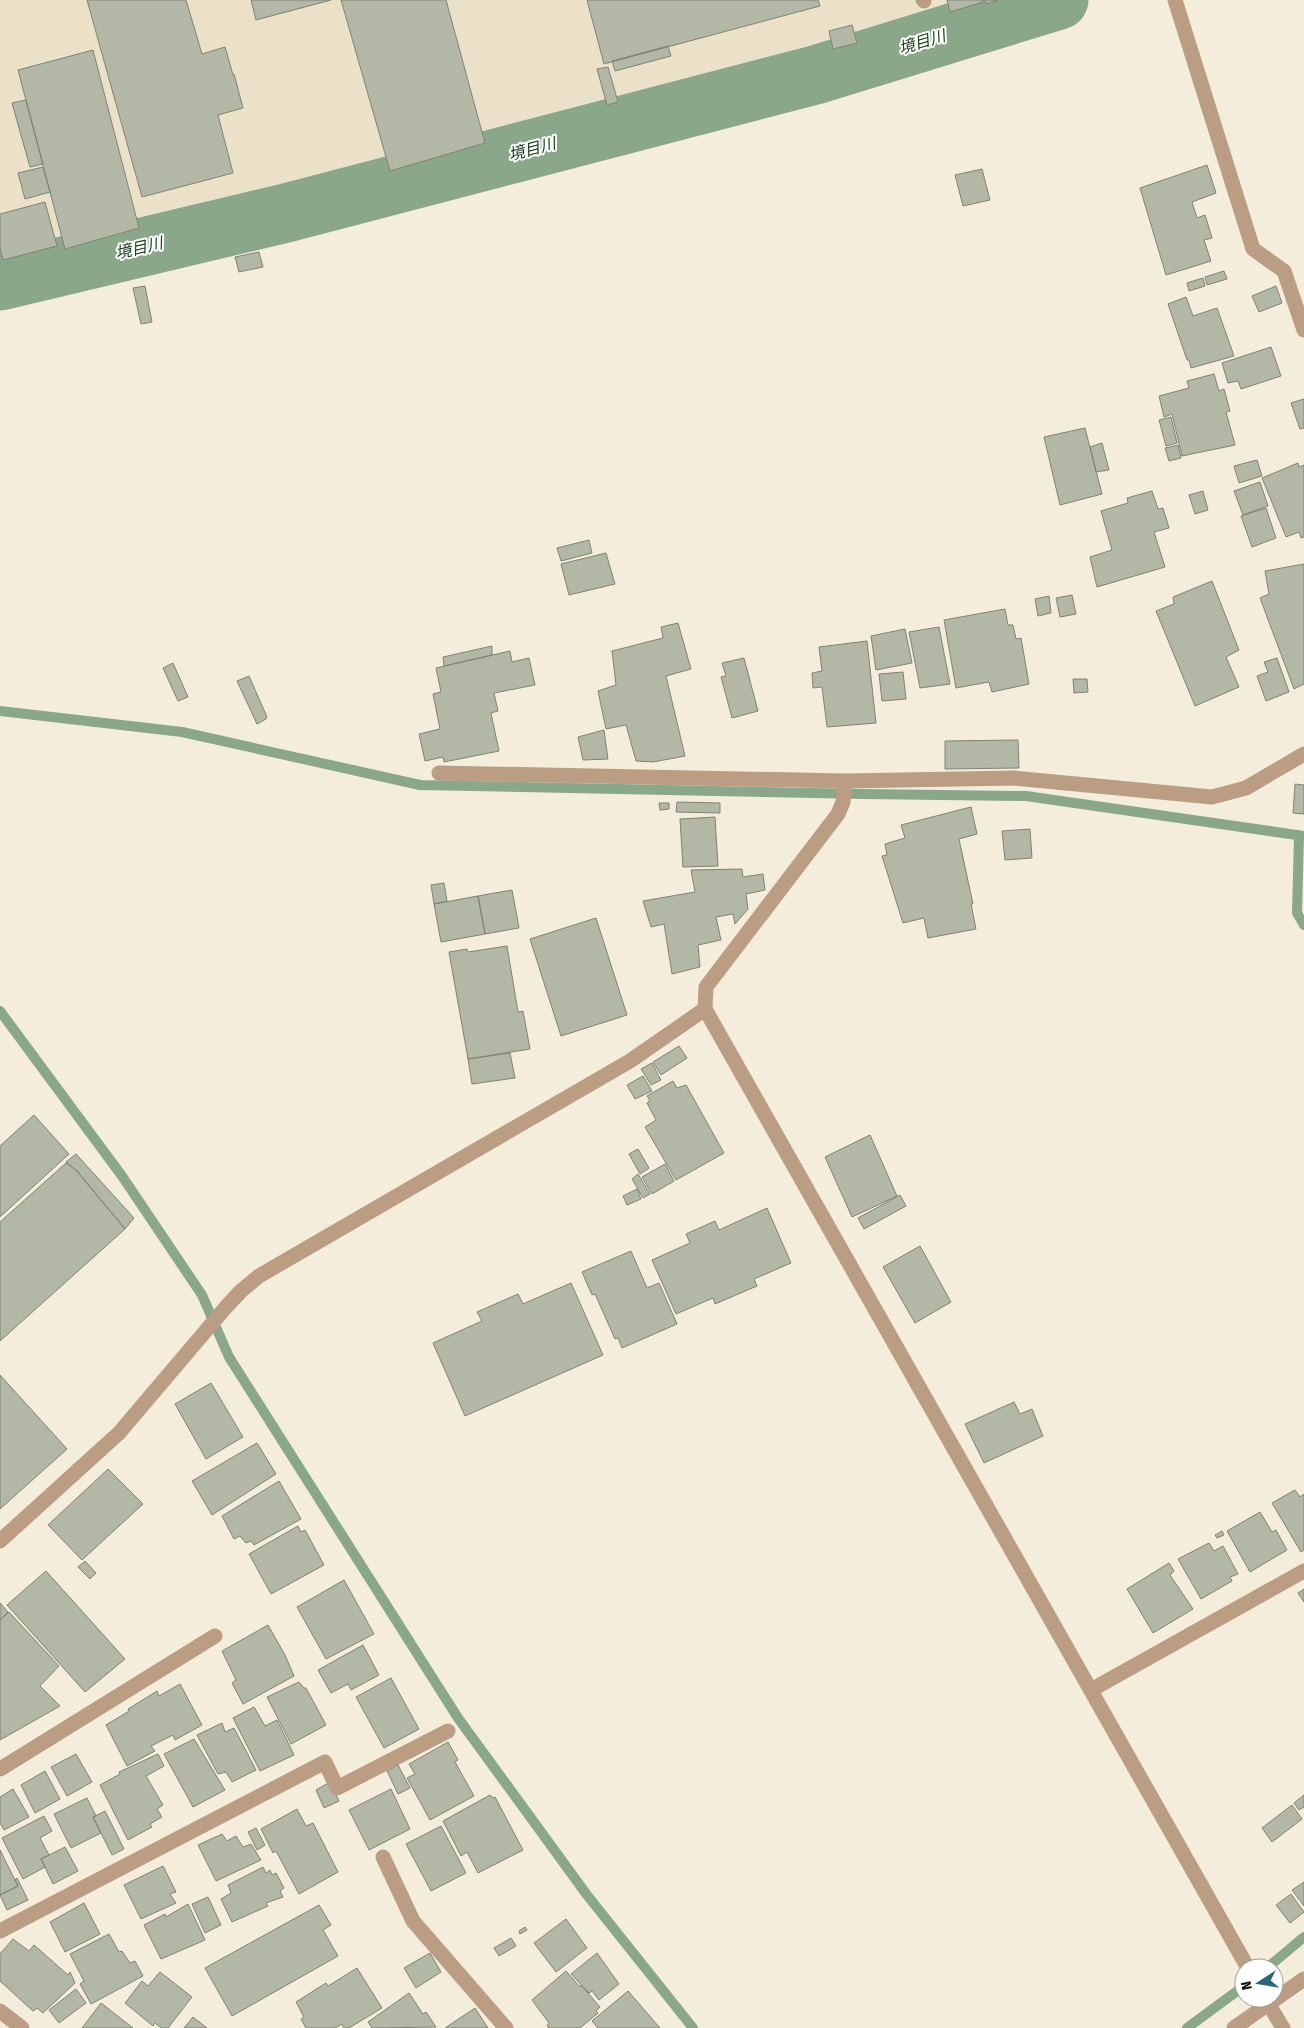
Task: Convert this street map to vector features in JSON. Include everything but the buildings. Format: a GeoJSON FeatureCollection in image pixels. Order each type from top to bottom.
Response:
{"type":"FeatureCollection","features":[{"type":"Feature","properties":{"kind":"street"},"geometry":{"type":"LineString","coordinates":[[1175,0],[1253,249],[1284,271],[1304,330]]}},
{"type":"Feature","properties":{"kind":"street"},"geometry":{"type":"LineString","coordinates":[[439,773],[845,791],[1014,778],[1212,796],[1246,788],[1304,754]]}},
{"type":"Feature","properties":{"kind":"street"},"geometry":{"type":"LineString","coordinates":[[845,791],[838,814],[706,987],[705,1009],[1242,1958]]}},
{"type":"Feature","properties":{"kind":"street"},"geometry":{"type":"LineString","coordinates":[[0,1541],[119,1433],[226,1307],[259,1276],[630,1061],[705,1009]]}},
{"type":"Feature","properties":{"kind":"street"},"geometry":{"type":"LineString","coordinates":[[1091,1690],[1304,1571]]}},
{"type":"Feature","properties":{"kind":"street"},"geometry":{"type":"LineString","coordinates":[[0,1768],[215,1636]]}},
{"type":"Feature","properties":{"kind":"street"},"geometry":{"type":"LineString","coordinates":[[0,1931],[325,1762],[337,1788],[448,1731]]}},
{"type":"Feature","properties":{"kind":"street"},"geometry":{"type":"LineString","coordinates":[[384,1857],[413,1921],[506,2028]]}},
{"type":"Feature","properties":{"kind":"street"},"geometry":{"type":"LineString","coordinates":[[1284,1991],[1304,1979]]}},
{"type":"Feature","properties":{"kind":"street"},"geometry":{"type":"LineString","coordinates":[[1234,2028],[1258,2008]]}},
{"type":"Feature","properties":{"kind":"street"},"geometry":{"type":"LineString","coordinates":[[1271,2008],[1283,2028]]}},
{"type":"Feature","properties":{"kind":"street"},"geometry":{"type":"LineString","coordinates":[[0,2010],[22,2028]]}},
{"type":"Feature","properties":{"kind":"shaded area"},"geometry":{"type":"Polygon","coordinates":[[[0,0],[1004,0],[900,32],[301,197],[0,267],[0,0]]]}},
{"type":"Feature","properties":{"kind":"waterway","name":"境目川"},"geometry":{"type":"LineString","coordinates":[[0,281],[286,213],[815,75],[1059,0]]}},
{"type":"Feature","properties":{"kind":"waterway"},"geometry":{"type":"LineString","coordinates":[[0,711],[182,732],[420,785],[1026,796],[1304,836]]}},
{"type":"Feature","properties":{"kind":"waterway"},"geometry":{"type":"LineString","coordinates":[[1299,835],[1297,913],[1304,925]]}},
{"type":"Feature","properties":{"kind":"waterway"},"geometry":{"type":"LineString","coordinates":[[0,1011],[122,1176],[202,1295],[229,1357],[458,1718],[587,1895],[693,2028]]}},
{"type":"Feature","properties":{"kind":"waterway"},"geometry":{"type":"LineString","coordinates":[[1279,1958],[1304,1937]]}},
{"type":"Feature","properties":{"kind":"waterway"},"geometry":{"type":"LineString","coordinates":[[1187,2028],[1234,1993]]}}]}
